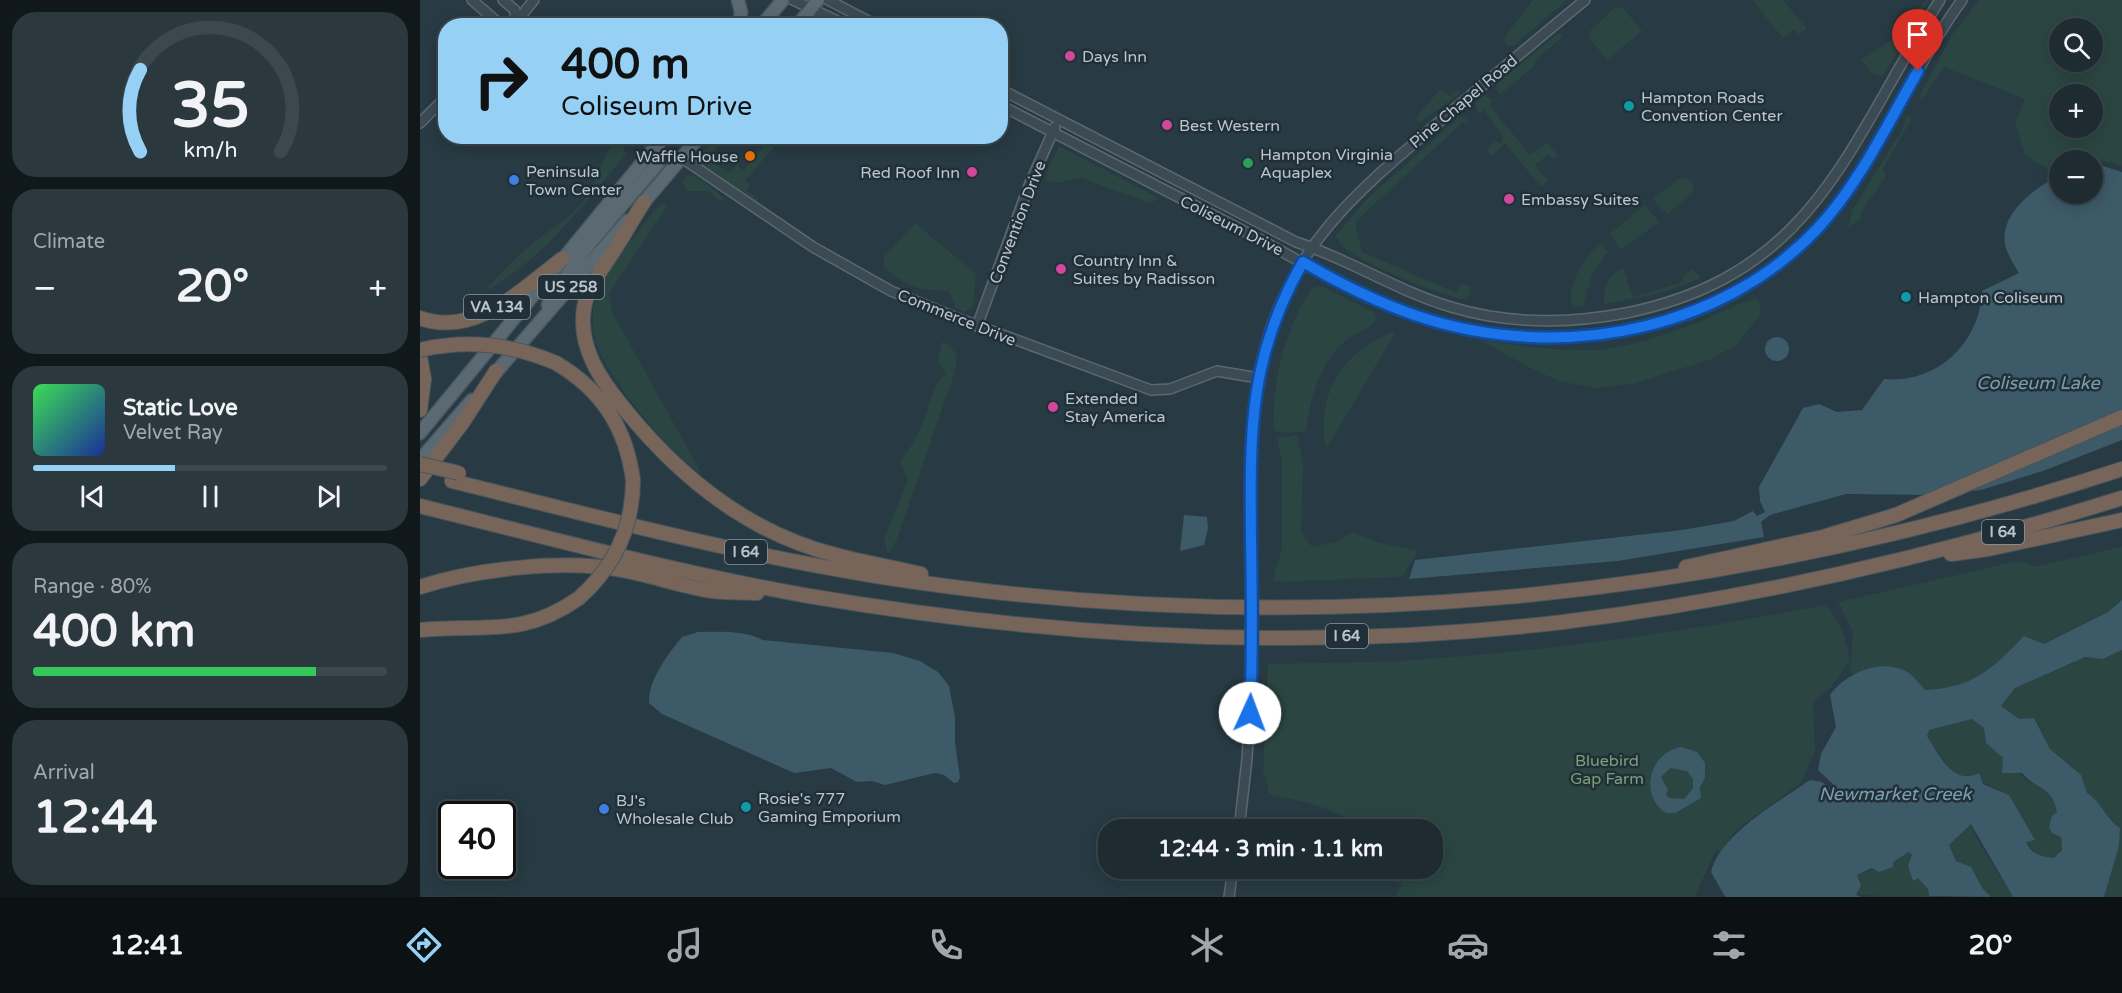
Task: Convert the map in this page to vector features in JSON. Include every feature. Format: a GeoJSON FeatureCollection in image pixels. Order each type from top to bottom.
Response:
{"type":"FeatureCollection","features":[{"type":"Feature","properties":{"kind":"highway"},"geometry":{"type":"LineString","coordinates":[[644,202],[593,281],[584,309],[583,327],[587,349],[603,381],[649,438],[710,495],[772,532],[835,555],[993,591]]}},
{"type":"Feature","properties":{"kind":"highway","name":"VA 134"},"geometry":{"type":"LineString","coordinates":[[420,318],[441,324],[472,319],[508,299],[562,259]]}},
{"type":"Feature","properties":{"kind":"highway"},"geometry":{"type":"LineString","coordinates":[[420,350],[450,344],[488,345],[521,350],[556,363],[582,380],[609,409],[626,442],[633,480],[632,505],[620,546],[602,575],[579,598],[555,613],[522,625],[420,630]]}},
{"type":"Feature","properties":{"kind":"highway"},"geometry":{"type":"LineString","coordinates":[[420,357],[424,379],[420,410]]}},
{"type":"Feature","properties":{"kind":"highway"},"geometry":{"type":"LineString","coordinates":[[420,479],[463,422],[496,371]]}},
{"type":"Feature","properties":{"kind":"highway"},"geometry":{"type":"LineString","coordinates":[[1575,591],[1823,537],[1922,506],[2122,417]]}},
{"type":"Feature","properties":{"kind":"highway"},"geometry":{"type":"LineString","coordinates":[[420,462],[455,478]]}},
{"type":"Feature","properties":{"kind":"highway","name":"I 64"},"geometry":{"type":"LineString","coordinates":[[420,473],[455,478],[503,494],[766,556],[879,576],[1084,600],[1226,608],[1423,604],[1575,591],[1682,576],[1830,550],[1994,507],[2122,468]]}},
{"type":"Feature","properties":{"kind":"highway","name":"I 64"},"geometry":{"type":"LineString","coordinates":[[426,507],[678,569],[807,595],[958,618],[1101,631],[1269,637],[1369,636],[1504,627],[1617,615],[1744,593],[1883,563],[2122,498]]}},
{"type":"Feature","properties":{"kind":"highway"},"geometry":{"type":"LineString","coordinates":[[1883,563],[1989,549],[2122,520]]}},
{"type":"Feature","properties":{"kind":"highway"},"geometry":{"type":"LineString","coordinates":[[420,587],[453,576],[497,570],[591,566],[620,570],[708,590],[807,595]]}},
{"type":"Feature","properties":{"kind":"main road"},"geometry":{"type":"LineString","coordinates":[[738,0],[740,18]]}},
{"type":"Feature","properties":{"kind":"main road"},"geometry":{"type":"LineString","coordinates":[[768,18],[783,0]]}},
{"type":"Feature","properties":{"kind":"main road"},"geometry":{"type":"LineString","coordinates":[[803,18],[815,4]]}},
{"type":"Feature","properties":{"kind":"main road","name":"US 258"},"geometry":{"type":"LineString","coordinates":[[420,433],[653,144]]}},
{"type":"Feature","properties":{"kind":"main road"},"geometry":{"type":"LineString","coordinates":[[536,328],[563,278],[658,162],[660,154],[658,144]]}},
{"type":"Feature","properties":{"kind":"main road","name":"US 258"},"geometry":{"type":"LineString","coordinates":[[420,462],[693,144]]}},
{"type":"Feature","properties":{"kind":"street"},"geometry":{"type":"LineString","coordinates":[[472,0],[493,18]]}},
{"type":"Feature","properties":{"kind":"street"},"geometry":{"type":"LineString","coordinates":[[504,0],[515,10],[514,18]]}},
{"type":"Feature","properties":{"kind":"street"},"geometry":{"type":"LineString","coordinates":[[519,18],[534,0]]}},
{"type":"Feature","properties":{"kind":"street"},"geometry":{"type":"LineString","coordinates":[[793,0],[815,4],[836,18]]}},
{"type":"Feature","properties":{"kind":"street"},"geometry":{"type":"LineString","coordinates":[[828,0],[863,18]]}},
{"type":"Feature","properties":{"kind":"street","name":"Pine Chapel Road"},"geometry":{"type":"LineString","coordinates":[[1240,819],[1247,759],[1252,667],[1250,451],[1258,378],[1271,327],[1303,262],[1337,213],[1376,176],[1585,0]]}},
{"type":"Feature","properties":{"kind":"street","name":"Coliseum Drive"},"geometry":{"type":"LineString","coordinates":[[1008,93],[1286,237],[1437,302],[1471,312],[1506,318],[1553,321],[1593,318],[1659,305],[1697,292],[1729,277],[1767,251],[1814,205],[1838,173],[1940,0]]}},
{"type":"Feature","properties":{"kind":"street","name":"Coliseum Drive"},"geometry":{"type":"LineString","coordinates":[[1008,109],[1401,311],[1445,325],[1485,333],[1548,338],[1611,333],[1649,326],[1692,313],[1758,279],[1799,247],[1819,227],[1855,177],[1962,0]]}},
{"type":"Feature","properties":{"kind":"street"},"geometry":{"type":"LineString","coordinates":[[420,123],[438,105]]}},
{"type":"Feature","properties":{"kind":"street","name":"Convention Drive"},"geometry":{"type":"LineString","coordinates":[[977,326],[1030,183],[1059,119]]}},
{"type":"Feature","properties":{"kind":"street","name":"Commerce Drive"},"geometry":{"type":"LineString","coordinates":[[682,158],[839,263],[891,291],[977,326],[1151,390],[1170,389],[1217,371],[1258,378]]}},
{"type":"Feature","properties":{"kind":"street"},"geometry":{"type":"LineString","coordinates":[[1229,897],[1231,879]]}},
{"type":"Feature","properties":{"kind":"green space"},"geometry":{"type":"Polygon","coordinates":[[[1533,0],[1567,0],[1513,46],[1509,46],[1505,43],[1505,36],[1533,0]]]}},
{"type":"Feature","properties":{"kind":"green space"},"geometry":{"type":"Polygon","coordinates":[[[1752,0],[1783,0],[1807,29],[1799,35],[1794,29],[1783,38],[1752,0]]]}},
{"type":"Feature","properties":{"kind":"green space"},"geometry":{"type":"Polygon","coordinates":[[[1926,0],[1929,0],[1882,77],[1871,73],[1861,60],[1900,34],[1926,0]]]}},
{"type":"Feature","properties":{"kind":"green space"},"geometry":{"type":"Polygon","coordinates":[[[1979,0],[2122,0],[2122,166],[2103,161],[2103,150],[2049,150],[2049,170],[2025,155],[2015,122],[2025,99],[1944,67],[1922,100],[1919,97],[1952,35],[1979,0]]]}},
{"type":"Feature","properties":{"kind":"green space"},"geometry":{"type":"Polygon","coordinates":[[[1619,7],[1624,9],[1642,31],[1607,60],[1590,39],[1589,32],[1613,9],[1619,7]]]}},
{"type":"Feature","properties":{"kind":"green space"},"geometry":{"type":"Polygon","coordinates":[[[1559,33],[1563,37],[1537,58],[1533,67],[1500,95],[1495,88],[1497,83],[1559,33]]]}},
{"type":"Feature","properties":{"kind":"green space"},"geometry":{"type":"Polygon","coordinates":[[[1439,90],[1450,96],[1457,90],[1461,92],[1421,122],[1418,121],[1417,117],[1439,90]]]}},
{"type":"Feature","properties":{"kind":"green space"},"geometry":{"type":"Polygon","coordinates":[[[1484,95],[1493,101],[1489,105],[1530,155],[1547,142],[1558,156],[1553,159],[1549,154],[1535,165],[1548,181],[1541,187],[1505,143],[1491,156],[1486,150],[1495,141],[1501,144],[1503,137],[1484,110],[1479,114],[1475,103],[1484,95]]]}},
{"type":"Feature","properties":{"kind":"green space"},"geometry":{"type":"Polygon","coordinates":[[[1907,115],[1912,118],[1883,169],[1886,176],[1861,212],[1861,218],[1848,229],[1853,209],[1902,130],[1907,115]]]}},
{"type":"Feature","properties":{"kind":"green space"},"geometry":{"type":"Polygon","coordinates":[[[1459,117],[1466,118],[1469,125],[1463,122],[1355,222],[1362,252],[1457,293],[1460,284],[1471,287],[1469,296],[1462,299],[1393,275],[1356,256],[1334,238],[1366,200],[1459,117]]]}},
{"type":"Feature","properties":{"kind":"green space"},"geometry":{"type":"Polygon","coordinates":[[[612,144],[622,144],[626,154],[544,247],[505,279],[484,292],[520,254],[580,205],[591,189],[612,144]]]}},
{"type":"Feature","properties":{"kind":"green space"},"geometry":{"type":"Polygon","coordinates":[[[710,144],[721,144],[709,158],[729,173],[737,165],[743,171],[765,144],[776,144],[745,181],[750,184],[746,190],[758,199],[757,201],[752,201],[703,167],[701,154],[710,144]]]}},
{"type":"Feature","properties":{"kind":"green space"},"geometry":{"type":"Polygon","coordinates":[[[1059,146],[1158,199],[1150,203],[1081,178],[1057,183],[1046,181],[1048,169],[1059,146]]]}},
{"type":"Feature","properties":{"kind":"green space"},"geometry":{"type":"Polygon","coordinates":[[[688,175],[703,181],[724,198],[721,202],[708,191],[687,191],[682,183],[688,175]]]}},
{"type":"Feature","properties":{"kind":"green space"},"geometry":{"type":"Polygon","coordinates":[[[1681,177],[1691,180],[1694,190],[1667,215],[1653,199],[1681,177]]]}},
{"type":"Feature","properties":{"kind":"green space"},"geometry":{"type":"Polygon","coordinates":[[[662,203],[666,204],[665,210],[609,293],[612,312],[703,476],[664,440],[630,400],[604,360],[596,342],[593,325],[594,308],[599,290],[609,271],[662,203]]]}},
{"type":"Feature","properties":{"kind":"green space"},"geometry":{"type":"Polygon","coordinates":[[[1645,205],[1659,222],[1621,250],[1610,234],[1645,205]]]}},
{"type":"Feature","properties":{"kind":"green space"},"geometry":{"type":"Polygon","coordinates":[[[915,223],[976,274],[973,307],[964,312],[955,307],[949,291],[929,290],[907,284],[884,267],[883,258],[915,223]]]}},
{"type":"Feature","properties":{"kind":"green space"},"geometry":{"type":"Polygon","coordinates":[[[1602,244],[1608,252],[1592,274],[1583,307],[1573,307],[1571,291],[1578,272],[1589,255],[1602,244]]]}},
{"type":"Feature","properties":{"kind":"green space"},"geometry":{"type":"Polygon","coordinates":[[[1623,268],[1633,297],[1683,282],[1683,276],[1692,269],[1701,278],[1661,293],[1605,304],[1604,293],[1607,283],[1618,270],[1623,268]]]}},
{"type":"Feature","properties":{"kind":"green space"},"geometry":{"type":"Polygon","coordinates":[[[1321,286],[1374,312],[1377,317],[1369,327],[1341,344],[1325,366],[1314,392],[1306,431],[1290,433],[1274,431],[1275,394],[1287,338],[1302,303],[1312,288],[1321,286]]]}},
{"type":"Feature","properties":{"kind":"green space"},"geometry":{"type":"Polygon","coordinates":[[[1754,299],[1759,301],[1761,314],[1736,345],[1711,359],[1633,384],[1595,388],[1563,382],[1538,372],[1480,340],[1552,349],[1607,349],[1633,344],[1694,324],[1754,299]]]}},
{"type":"Feature","properties":{"kind":"green space"},"geometry":{"type":"Polygon","coordinates":[[[1395,333],[1325,447],[1325,408],[1337,376],[1359,351],[1395,333]]]}},
{"type":"Feature","properties":{"kind":"green space"},"geometry":{"type":"Polygon","coordinates":[[[942,342],[950,345],[957,356],[954,374],[897,539],[888,554],[884,539],[908,479],[900,462],[919,431],[937,383],[946,374],[938,361],[942,342]]]}},
{"type":"Feature","properties":{"kind":"green space"},"geometry":{"type":"Polygon","coordinates":[[[1297,435],[1303,463],[1301,532],[1312,547],[1336,542],[1353,532],[1376,542],[1418,551],[1402,577],[1274,582],[1282,545],[1282,461],[1277,438],[1297,435]]]}},
{"type":"Feature","properties":{"kind":"green space"},"geometry":{"type":"Polygon","coordinates":[[[2122,547],[2122,600],[2108,612],[2044,644],[2024,636],[1991,667],[1969,681],[1956,686],[1925,691],[1907,675],[1893,668],[1876,668],[1853,674],[1850,671],[1853,632],[1838,602],[2019,561],[2034,567],[2122,547]]]}},
{"type":"Feature","properties":{"kind":"green space","name":"Bluebird Gap Farm"},"geometry":{"type":"Polygon","coordinates":[[[1825,605],[1842,630],[1850,660],[1832,686],[1813,702],[1815,751],[1801,783],[1735,831],[1721,852],[1716,849],[1695,897],[1396,897],[1402,884],[1386,879],[1443,879],[1443,819],[1348,819],[1306,802],[1269,794],[1266,776],[1263,774],[1268,664],[1399,661],[1453,657],[1561,646],[1721,624],[1825,605]]]}},
{"type":"Feature","properties":{"kind":"green space"},"geometry":{"type":"Polygon","coordinates":[[[2122,650],[2122,897],[2104,897],[2119,846],[2120,828],[2087,793],[2081,775],[2050,749],[2035,718],[2019,719],[2001,706],[2015,688],[2085,657],[2103,659],[2122,650]]]}},
{"type":"Feature","properties":{"kind":"green space"},"geometry":{"type":"Polygon","coordinates":[[[1972,719],[1984,728],[1986,743],[2029,782],[2047,792],[2052,800],[2059,819],[2062,851],[2054,858],[2038,854],[2028,846],[2026,842],[2034,840],[2009,795],[1973,777],[1959,776],[1948,767],[1927,736],[1928,730],[1972,719]]]}},
{"type":"Feature","properties":{"kind":"green space"},"geometry":{"type":"Polygon","coordinates":[[[1971,824],[1978,841],[2013,897],[1991,897],[1983,889],[1971,867],[1956,861],[1949,845],[1971,824]]]}},
{"type":"Feature","properties":{"kind":"green space"},"geometry":{"type":"Polygon","coordinates":[[[1909,852],[1912,855],[1914,881],[1918,877],[1928,889],[1929,895],[1935,897],[1856,895],[1861,886],[1857,875],[1893,862],[1909,852]]]}},
{"type":"Feature","properties":{"kind":"water","name":"Coliseum Lake"},"geometry":{"type":"Polygon","coordinates":[[[2103,166],[2122,172],[2122,440],[2043,471],[1981,490],[1938,495],[1846,494],[1770,515],[1761,522],[1764,537],[1618,561],[1409,579],[1415,560],[1682,530],[1734,521],[1753,511],[1757,516],[1765,512],[1760,501],[1759,487],[1803,408],[1819,404],[1837,412],[1862,410],[1884,379],[1903,379],[1921,375],[1938,367],[1964,343],[1979,310],[1982,291],[2019,273],[2005,244],[2005,232],[2014,212],[2030,194],[2049,181],[2049,204],[2103,204],[2103,166]]]}},
{"type":"Feature","properties":{"kind":"water"},"geometry":{"type":"Polygon","coordinates":[[[1777,337],[1786,340],[1789,349],[1786,358],[1777,361],[1768,358],[1765,349],[1768,340],[1777,337]]]}},
{"type":"Feature","properties":{"kind":"water"},"geometry":{"type":"Polygon","coordinates":[[[1184,515],[1207,517],[1208,528],[1204,545],[1180,551],[1184,515]]]}},
{"type":"Feature","properties":{"kind":"water","name":"Newmarket Creek"},"geometry":{"type":"Polygon","coordinates":[[[2122,600],[2122,650],[2103,659],[2085,657],[2015,688],[2001,706],[2019,719],[2034,718],[2050,749],[2081,775],[2087,793],[2120,828],[2119,846],[2104,897],[2013,897],[1971,824],[1949,845],[1956,861],[1971,867],[1983,889],[1991,897],[1929,896],[1928,889],[1918,878],[1913,881],[1908,866],[1912,855],[1909,852],[1893,862],[1893,867],[1879,872],[1872,868],[1857,875],[1861,886],[1856,895],[1862,897],[1726,897],[1724,895],[1711,872],[1717,858],[1738,832],[1768,808],[1810,780],[1822,782],[1835,792],[1837,788],[1818,770],[1821,754],[1836,727],[1830,695],[1844,681],[1863,670],[1884,666],[1908,672],[1925,690],[1956,685],[1980,675],[2002,658],[2024,636],[2044,644],[2108,612],[2122,600]],[[1972,719],[1929,730],[1927,736],[1942,759],[1954,772],[1962,776],[1979,773],[1983,784],[2009,795],[2035,840],[2026,842],[2028,846],[2037,854],[2054,858],[2062,850],[2061,837],[2052,833],[2049,827],[2052,816],[2057,812],[2051,797],[2022,773],[2002,773],[2003,758],[1986,743],[1984,728],[1972,719]]]}},
{"type":"Feature","properties":{"kind":"water"},"geometry":{"type":"Polygon","coordinates":[[[698,632],[739,633],[763,640],[893,653],[920,661],[938,672],[949,686],[955,717],[955,743],[960,777],[958,782],[954,783],[944,775],[935,773],[885,785],[872,781],[857,782],[831,768],[794,773],[662,714],[649,703],[655,676],[682,637],[698,632]]]}},
{"type":"Feature","properties":{"kind":"water"},"geometry":{"type":"Polygon","coordinates":[[[1681,747],[1697,752],[1705,763],[1705,777],[1700,787],[1701,798],[1675,813],[1666,813],[1657,805],[1650,786],[1655,765],[1670,751],[1681,747]],[[1670,768],[1661,777],[1668,790],[1666,794],[1669,798],[1684,799],[1693,788],[1693,779],[1687,771],[1670,768]]]}},
{"type":"Feature","properties":{"kind":"place","name":"Days Inn"},"geometry":{"type":"Point","coordinates":[1070,56]}},
{"type":"Feature","properties":{"kind":"place","name":"Hampton Roads Convention Center"},"geometry":{"type":"Point","coordinates":[1629,106]}},
{"type":"Feature","properties":{"kind":"place","name":"Best Western"},"geometry":{"type":"Point","coordinates":[1167,125]}},
{"type":"Feature","properties":{"kind":"place","name":"Waffle House"},"geometry":{"type":"Point","coordinates":[750,156]}},
{"type":"Feature","properties":{"kind":"place","name":"Hampton Virginia Aquaplex"},"geometry":{"type":"Point","coordinates":[1248,163]}},
{"type":"Feature","properties":{"kind":"place","name":"Red Roof Inn"},"geometry":{"type":"Point","coordinates":[972,172]}},
{"type":"Feature","properties":{"kind":"place","name":"Peninsula Town Center"},"geometry":{"type":"Point","coordinates":[514,180]}},
{"type":"Feature","properties":{"kind":"place","name":"Embassy Suites"},"geometry":{"type":"Point","coordinates":[1509,199]}},
{"type":"Feature","properties":{"kind":"place","name":"Country Inn & Suites by Radisson"},"geometry":{"type":"Point","coordinates":[1061,269]}},
{"type":"Feature","properties":{"kind":"place","name":"Hampton Coliseum"},"geometry":{"type":"Point","coordinates":[1906,297]}},
{"type":"Feature","properties":{"kind":"place","name":"Extended Stay America"},"geometry":{"type":"Point","coordinates":[1053,407]}},
{"type":"Feature","properties":{"kind":"place","name":"Rosie's 777 Gaming Emporium"},"geometry":{"type":"Point","coordinates":[746,807]}},
{"type":"Feature","properties":{"kind":"place","name":"BJ's Wholesale Club"},"geometry":{"type":"Point","coordinates":[604,809]}},
{"type":"Feature","properties":{"kind":"route"},"geometry":{"type":"LineString","coordinates":[[1250,713],[1252,667],[1251,429],[1260,365],[1271,327],[1284,295],[1303,262],[1401,311],[1445,325],[1485,333],[1548,338],[1579,336],[1625,331],[1676,318],[1708,306],[1758,279],[1778,265],[1819,227],[1840,201],[1918,71]]}}]}
